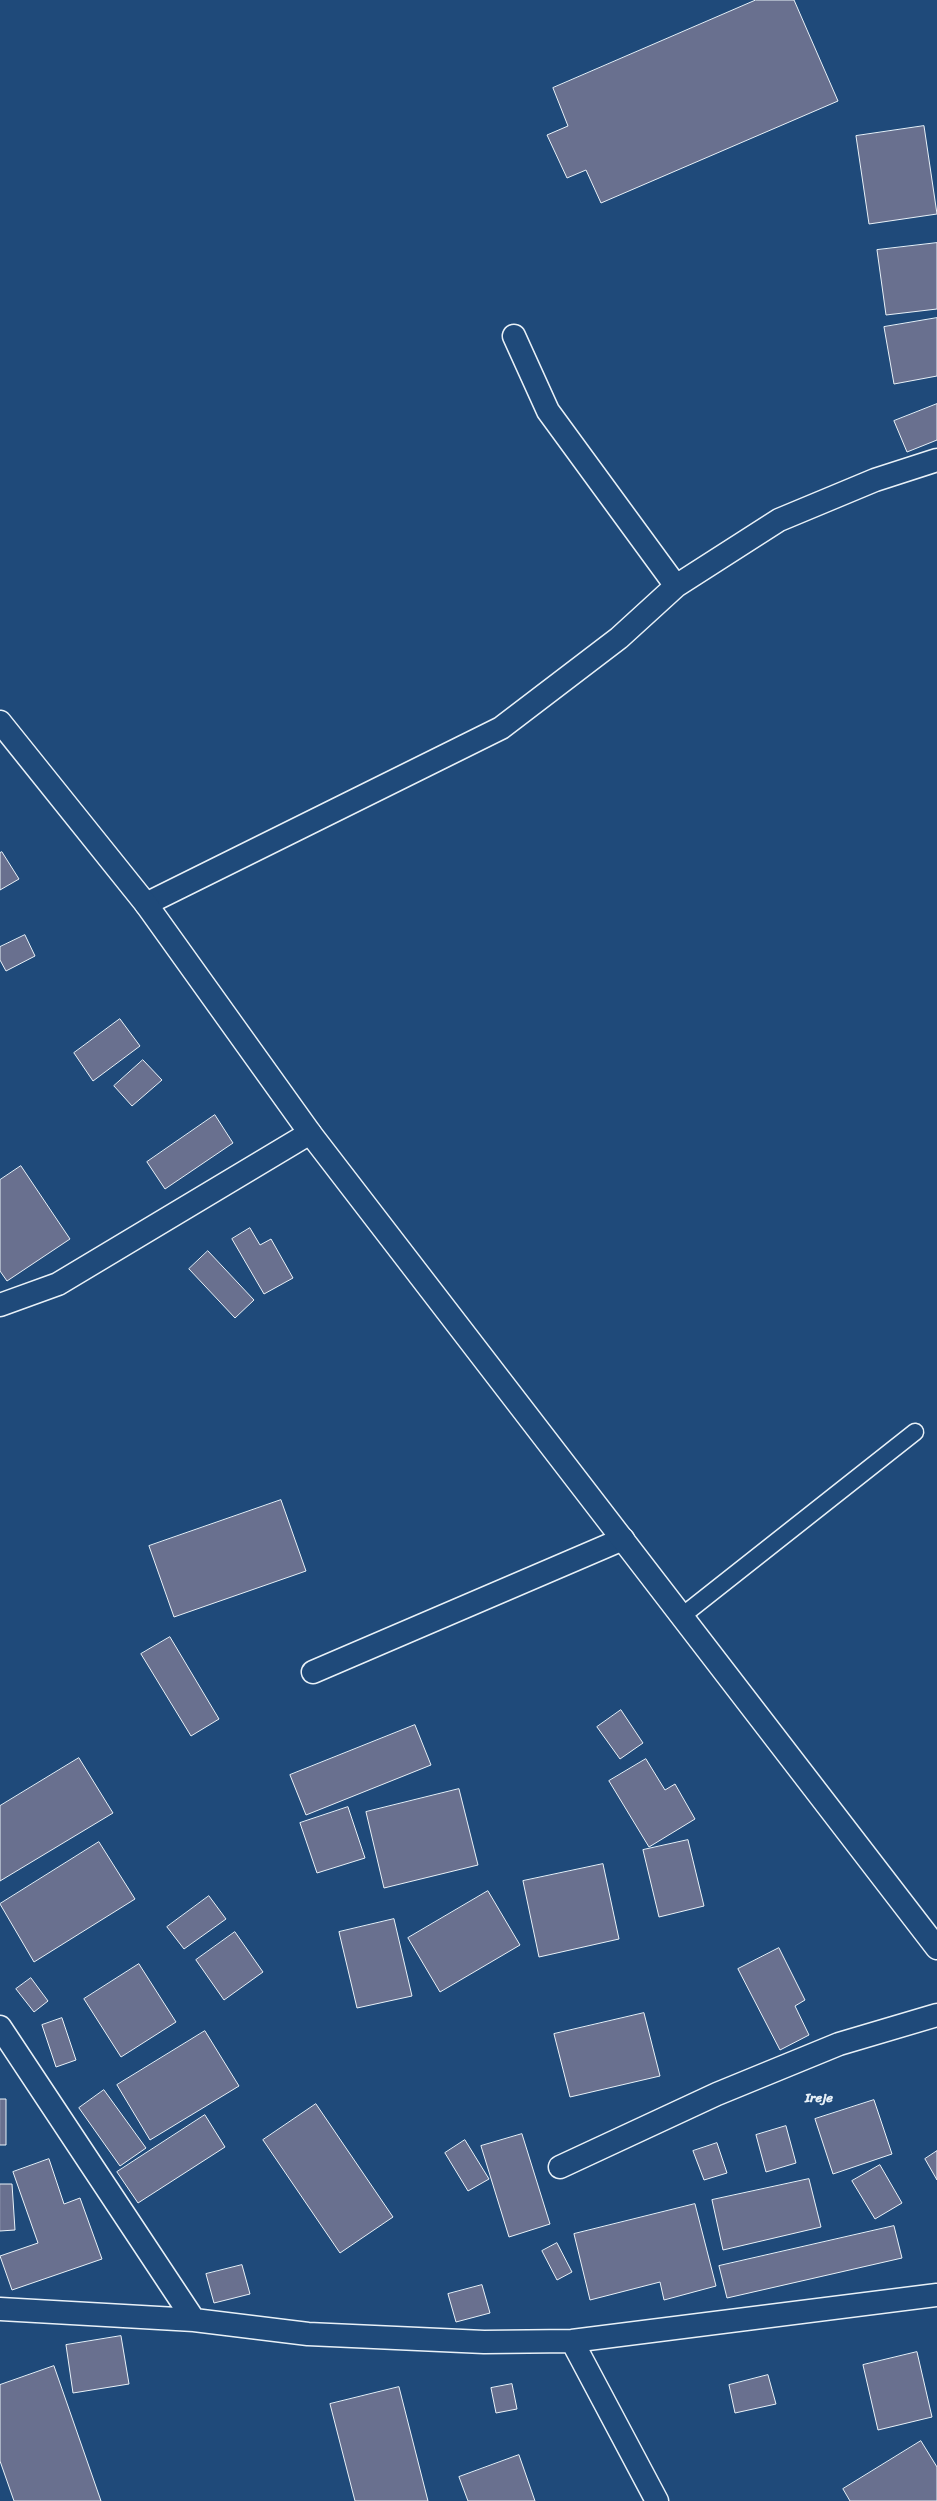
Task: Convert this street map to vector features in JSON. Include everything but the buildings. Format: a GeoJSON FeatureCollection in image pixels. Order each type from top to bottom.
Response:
{"type":"FeatureCollection","features":[{"type":"Feature","properties":{"kind":"street"},"geometry":{"type":"LineString","coordinates":[[514,336],[548,411],[676,586]]}},
{"type":"Feature","properties":{"kind":"street"},"geometry":{"type":"LineString","coordinates":[[146,904],[501,728],[619,638],[676,586],[779,520],[876,480],[937,460]]}},
{"type":"Feature","properties":{"kind":"street"},"geometry":{"type":"LineString","coordinates":[[0,722],[146,904],[310,1133],[937,1948]]}},
{"type":"Feature","properties":{"kind":"street"},"geometry":{"type":"LineString","coordinates":[[0,1305],[58,1284],[310,1133]]}},
{"type":"Feature","properties":{"kind":"street"},"geometry":{"type":"LineString","coordinates":[[314,1672],[623,1539]]}},
{"type":"Feature","properties":{"kind":"street"},"geometry":{"type":"LineString","coordinates":[[560,2167],[717,2094],[839,2044],[937,2015]]}},
{"type":"Feature","properties":{"kind":"street"},"geometry":{"type":"LineString","coordinates":[[0,2027],[194,2320]]}},
{"type":"Feature","properties":{"kind":"street"},"geometry":{"type":"LineString","coordinates":[[0,2309],[194,2320],[308,2334],[484,2342],[572,2341],[937,2295]]}},
{"type":"Feature","properties":{"kind":"street"},"geometry":{"type":"LineString","coordinates":[[572,2341],[657,2501]]}},
{"type":"Feature","properties":{"kind":"lane"},"geometry":{"type":"LineString","coordinates":[[682,1616],[915,1432]]}},
{"type":"Feature","properties":{"kind":"district","name":"Ireje"},"geometry":{"type":"Point","coordinates":[819,2099]}}]}
